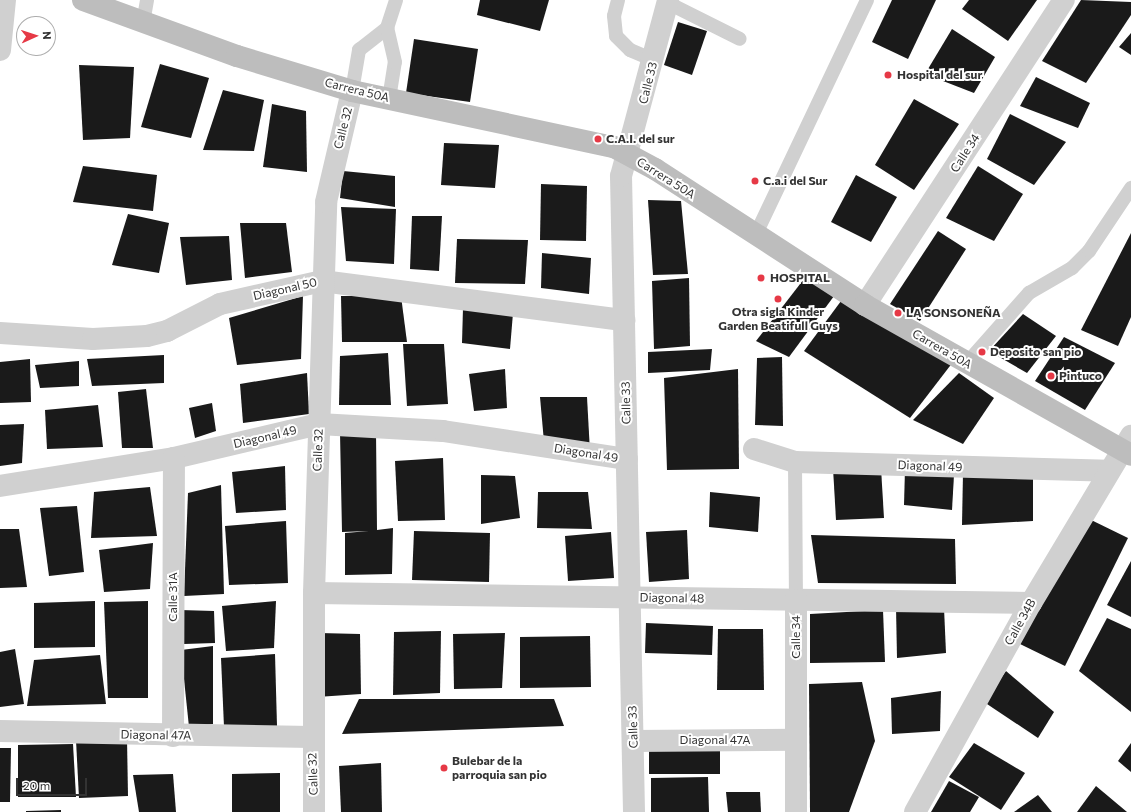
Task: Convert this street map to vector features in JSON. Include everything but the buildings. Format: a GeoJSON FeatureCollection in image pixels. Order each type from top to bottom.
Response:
{"type":"FeatureCollection","features":[{"type":"Feature","properties":{"kind":"street"},"geometry":{"type":"LineString","coordinates":[[0,50],[5,0]]}},
{"type":"Feature","properties":{"kind":"street","name":"Carrera 50A"},"geometry":{"type":"LineString","coordinates":[[83,0],[143,23],[352,91],[614,147],[865,305],[967,363],[1128,447]]}},
{"type":"Feature","properties":{"kind":"street","name":"Calle 34"},"geometry":{"type":"LineString","coordinates":[[865,305],[1064,0]]}},
{"type":"Feature","properties":{"kind":"street","name":"Calle 33"},"geometry":{"type":"LineString","coordinates":[[634,812],[628,597],[627,459],[621,176],[668,1]]}},
{"type":"Feature","properties":{"kind":"street","name":"Calle 32"},"geometry":{"type":"LineString","coordinates":[[314,812],[311,737],[322,281],[326,202],[352,91]]}},
{"type":"Feature","properties":{"kind":"street","name":"Diagonal 50"},"geometry":{"type":"LineString","coordinates":[[0,332],[93,339],[147,336],[168,331],[220,304],[322,281],[624,320]]}},
{"type":"Feature","properties":{"kind":"street","name":"Diagonal 49"},"geometry":{"type":"LineString","coordinates":[[0,486],[174,458],[319,424],[443,431],[627,459]]}},
{"type":"Feature","properties":{"kind":"street","name":"Calle 34B"},"geometry":{"type":"LineString","coordinates":[[915,812],[1031,603],[1108,471],[1128,447]]}},
{"type":"Feature","properties":{"kind":"street","name":"Diagonal 49"},"geometry":{"type":"LineString","coordinates":[[754,449],[795,462],[1108,471]]}},
{"type":"Feature","properties":{"kind":"street","name":"Calle 31A"},"geometry":{"type":"LineString","coordinates":[[173,736],[174,458]]}},
{"type":"Feature","properties":{"kind":"street","name":"Diagonal 48"},"geometry":{"type":"LineString","coordinates":[[314,593],[1031,603]]}},
{"type":"Feature","properties":{"kind":"street","name":"Calle 34"},"geometry":{"type":"LineString","coordinates":[[796,600],[796,812]]}},
{"type":"Feature","properties":{"kind":"street","name":"Diagonal 47A"},"geometry":{"type":"LineString","coordinates":[[0,731],[173,736],[311,737]]}},
{"type":"Feature","properties":{"kind":"street","name":"Diagonal 47A"},"geometry":{"type":"LineString","coordinates":[[633,741],[796,740]]}},
{"type":"Feature","properties":{"kind":"lane"},"geometry":{"type":"LineString","coordinates":[[143,23],[147,0]]}},
{"type":"Feature","properties":{"kind":"lane"},"geometry":{"type":"LineString","coordinates":[[389,99],[395,62],[387,28],[396,0]]}},
{"type":"Feature","properties":{"kind":"lane"},"geometry":{"type":"LineString","coordinates":[[618,0],[614,16],[616,36],[630,50],[653,60]]}},
{"type":"Feature","properties":{"kind":"lane"},"geometry":{"type":"LineString","coordinates":[[755,236],[868,0]]}},
{"type":"Feature","properties":{"kind":"lane"},"geometry":{"type":"LineString","coordinates":[[668,1],[740,39]]}},
{"type":"Feature","properties":{"kind":"lane"},"geometry":{"type":"LineString","coordinates":[[352,91],[359,50],[387,28]]}},
{"type":"Feature","properties":{"kind":"lane"},"geometry":{"type":"LineString","coordinates":[[967,363],[1029,293],[1072,268],[1089,251],[1131,188]]}},
{"type":"Feature","properties":{"kind":"lane","name":"Calle 34"},"geometry":{"type":"LineString","coordinates":[[795,462],[796,600]]}},
{"type":"Feature","properties":{"kind":"place","name":"Hospital del sur"},"geometry":{"type":"Point","coordinates":[888,75]}},
{"type":"Feature","properties":{"kind":"place","name":"C.A.I. del sur"},"geometry":{"type":"Point","coordinates":[598,139]}},
{"type":"Feature","properties":{"kind":"place","name":"C.a.i del Sur"},"geometry":{"type":"Point","coordinates":[755,181]}},
{"type":"Feature","properties":{"kind":"place","name":"HOSPITAL"},"geometry":{"type":"Point","coordinates":[761,278]}},
{"type":"Feature","properties":{"kind":"place","name":"Otra sigla Kinder Garden Beatifull Guys"},"geometry":{"type":"Point","coordinates":[778,299]}},
{"type":"Feature","properties":{"kind":"place","name":"LA SONSONEÑA"},"geometry":{"type":"Point","coordinates":[898,313]}},
{"type":"Feature","properties":{"kind":"place","name":"Deposito san pio"},"geometry":{"type":"Point","coordinates":[982,352]}},
{"type":"Feature","properties":{"kind":"place","name":"Pintuco"},"geometry":{"type":"Point","coordinates":[1051,376]}},
{"type":"Feature","properties":{"kind":"place","name":"Bulebar de la parroquia san pio"},"geometry":{"type":"Point","coordinates":[444,768]}}]}
